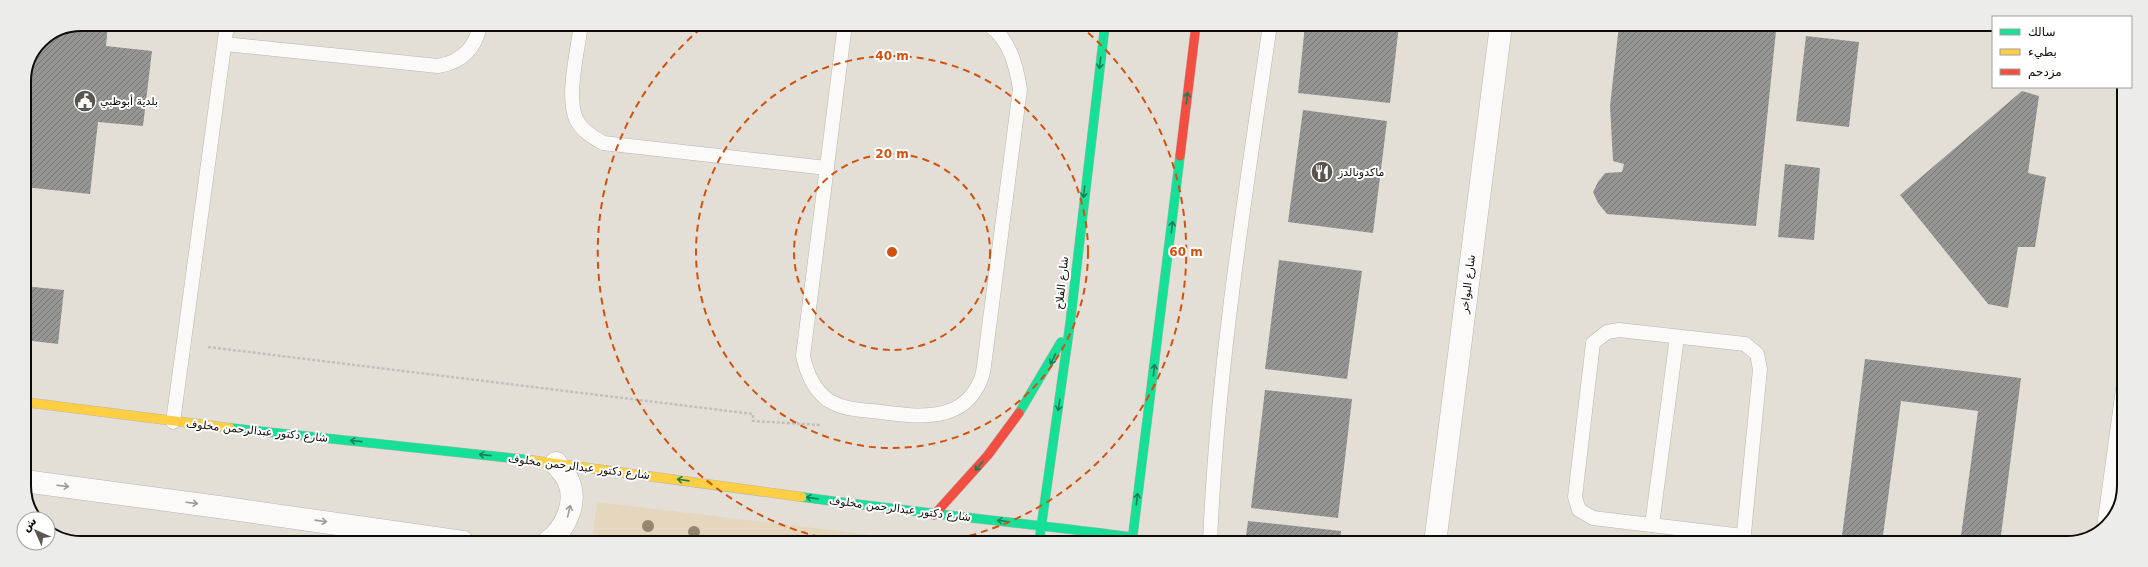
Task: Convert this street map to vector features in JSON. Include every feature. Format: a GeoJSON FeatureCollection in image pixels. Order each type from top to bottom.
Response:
{"type":"FeatureCollection","features":[{"type":"Feature","properties":{"kind":"main road","name":"شارع الفلاح"},"geometry":{"type":"LineString","coordinates":[[1040,536],[1070,324],[1104,31]]}},
{"type":"Feature","properties":{"kind":"main road"},"geometry":{"type":"LineString","coordinates":[[1132,536],[1195,31]]}},
{"type":"Feature","properties":{"kind":"main road"},"geometry":{"type":"LineString","coordinates":[[934,515],[971,477],[1000,441],[1026,404],[1050,365],[1070,324]]}},
{"type":"Feature","properties":{"kind":"main road","name":"شارع دكتور عبدالرحمن مخلوف"},"geometry":{"type":"LineString","coordinates":[[31,403],[173,422],[556,463],[934,515],[1042,526],[1106,536]]}},
{"type":"Feature","properties":{"kind":"street","name":"شارع البواخر"},"geometry":{"type":"LineString","coordinates":[[1436,536],[1500,31]]}},
{"type":"Feature","properties":{"kind":"street"},"geometry":{"type":"LineString","coordinates":[[555,536],[567,520],[571,506],[571,492],[567,478],[556,463]]}},
{"type":"Feature","properties":{"kind":"street"},"geometry":{"type":"LineString","coordinates":[[31,482],[421,536]]}},
{"type":"Feature","properties":{"kind":"lane"},"geometry":{"type":"LineString","coordinates":[[173,422],[226,31]]}},
{"type":"Feature","properties":{"kind":"lane"},"geometry":{"type":"LineString","coordinates":[[225,44],[438,66],[450,64],[461,58],[470,50],[476,40],[478,31]]}},
{"type":"Feature","properties":{"kind":"lane"},"geometry":{"type":"LineString","coordinates":[[580,31],[572,101],[576,119],[588,134],[603,143],[654,150],[827,168]]}},
{"type":"Feature","properties":{"kind":"lane"},"geometry":{"type":"LineString","coordinates":[[844,31],[803,356],[807,373],[816,388],[828,400],[852,409],[934,416],[954,410],[971,397],[981,378],[1020,89],[1016,66],[1007,45],[995,31]]}},
{"type":"Feature","properties":{"kind":"lane"},"geometry":{"type":"LineString","coordinates":[[1210,536],[1213,488],[1235,257],[1269,31]]}},
{"type":"Feature","properties":{"kind":"lane"},"geometry":{"type":"LineString","coordinates":[[1724,536],[1593,518],[1579,510],[1575,497],[1593,343],[1607,332],[1619,330],[1745,344],[1757,354],[1760,369],[1743,536]]}},
{"type":"Feature","properties":{"kind":"lane"},"geometry":{"type":"LineString","coordinates":[[1652,525],[1677,337]]}},
{"type":"Feature","properties":{"kind":"lane"},"geometry":{"type":"LineString","coordinates":[[2105,517],[2117,433]]}},
{"type":"Feature","properties":{"kind":"path"},"geometry":{"type":"LineString","coordinates":[[184,344],[753,414],[753,421],[818,425],[839,419],[852,409]]}},
{"type":"Feature","properties":{"kind":"shaded area"},"geometry":{"type":"Polygon","coordinates":[[[597,502],[881,536],[606,536],[593,534],[597,502]]]}},
{"type":"Feature","properties":{"kind":"building","name":"بلدية أبوظبي"},"geometry":{"type":"Polygon","coordinates":[[[82,31],[107,31],[106,46],[152,51],[143,126],[98,122],[90,194],[31,188],[32,72],[40,53],[53,40],[62,35],[82,31]]]}},
{"type":"Feature","properties":{"kind":"building"},"geometry":{"type":"Polygon","coordinates":[[[1304,31],[1398,31],[1390,103],[1298,93],[1304,31]]]}},
{"type":"Feature","properties":{"kind":"building"},"geometry":{"type":"Polygon","coordinates":[[[1618,31],[1776,31],[1756,226],[1607,214],[1598,203],[1593,192],[1605,173],[1622,172],[1624,164],[1613,161],[1610,106],[1618,31]]]}},
{"type":"Feature","properties":{"kind":"building"},"geometry":{"type":"Polygon","coordinates":[[[1806,36],[1859,42],[1849,127],[1796,121],[1806,36]]]}},
{"type":"Feature","properties":{"kind":"building"},"geometry":{"type":"Polygon","coordinates":[[[2022,91],[2039,96],[2028,173],[2046,177],[2035,247],[2018,247],[2008,308],[1988,304],[1900,195],[2022,91]]]}},
{"type":"Feature","properties":{"kind":"building"},"geometry":{"type":"Polygon","coordinates":[[[1303,110],[1387,121],[1373,233],[1288,222],[1303,110]]]}},
{"type":"Feature","properties":{"kind":"building"},"geometry":{"type":"Polygon","coordinates":[[[1785,164],[1820,168],[1814,240],[1778,237],[1785,164]]]}},
{"type":"Feature","properties":{"kind":"building"},"geometry":{"type":"Polygon","coordinates":[[[1279,260],[1362,271],[1347,379],[1265,369],[1279,260]]]}},
{"type":"Feature","properties":{"kind":"building"},"geometry":{"type":"Polygon","coordinates":[[[31,287],[64,290],[58,344],[31,341],[31,287]]]}},
{"type":"Feature","properties":{"kind":"building"},"geometry":{"type":"Polygon","coordinates":[[[1865,359],[2021,378],[2001,536],[1961,536],[1978,411],[1901,401],[1883,536],[1842,536],[1865,359]]]}},
{"type":"Feature","properties":{"kind":"building"},"geometry":{"type":"Polygon","coordinates":[[[1265,390],[1352,399],[1338,518],[1251,508],[1265,390]]]}},
{"type":"Feature","properties":{"kind":"building"},"geometry":{"type":"Polygon","coordinates":[[[1248,521],[1341,531],[1341,536],[1246,536],[1248,521]]]}},
{"type":"Feature","properties":{"kind":"traffic: fast"},"geometry":{"type":"LineString","coordinates":[[1040,536],[1070,324],[1104,31]]}},
{"type":"Feature","properties":{"kind":"traffic: fast"},"geometry":{"type":"LineString","coordinates":[[1133,536],[1180,156]]}},
{"type":"Feature","properties":{"kind":"traffic: fast"},"geometry":{"type":"LineString","coordinates":[[1019,413],[1061,342]]}},
{"type":"Feature","properties":{"kind":"traffic: fast"},"geometry":{"type":"LineString","coordinates":[[230,428],[530,460]]}},
{"type":"Feature","properties":{"kind":"traffic: fast"},"geometry":{"type":"LineString","coordinates":[[802,497],[1123,536]]}},
{"type":"Feature","properties":{"kind":"traffic: slow"},"geometry":{"type":"LineString","coordinates":[[31,403],[230,428]]}},
{"type":"Feature","properties":{"kind":"traffic: slow"},"geometry":{"type":"LineString","coordinates":[[530,460],[802,497]]}},
{"type":"Feature","properties":{"kind":"traffic: jam"},"geometry":{"type":"LineString","coordinates":[[1180,156],[1195,31]]}},
{"type":"Feature","properties":{"kind":"traffic: jam"},"geometry":{"type":"LineString","coordinates":[[934,515],[988,455],[1019,413]]}},
{"type":"Feature","properties":{"kind":"place","name":"بلدية أبوظبي"},"geometry":{"type":"Point","coordinates":[85,101]}},
{"type":"Feature","properties":{"kind":"place","name":"ماكدونالدز"},"geometry":{"type":"Point","coordinates":[1322,172]}}]}
